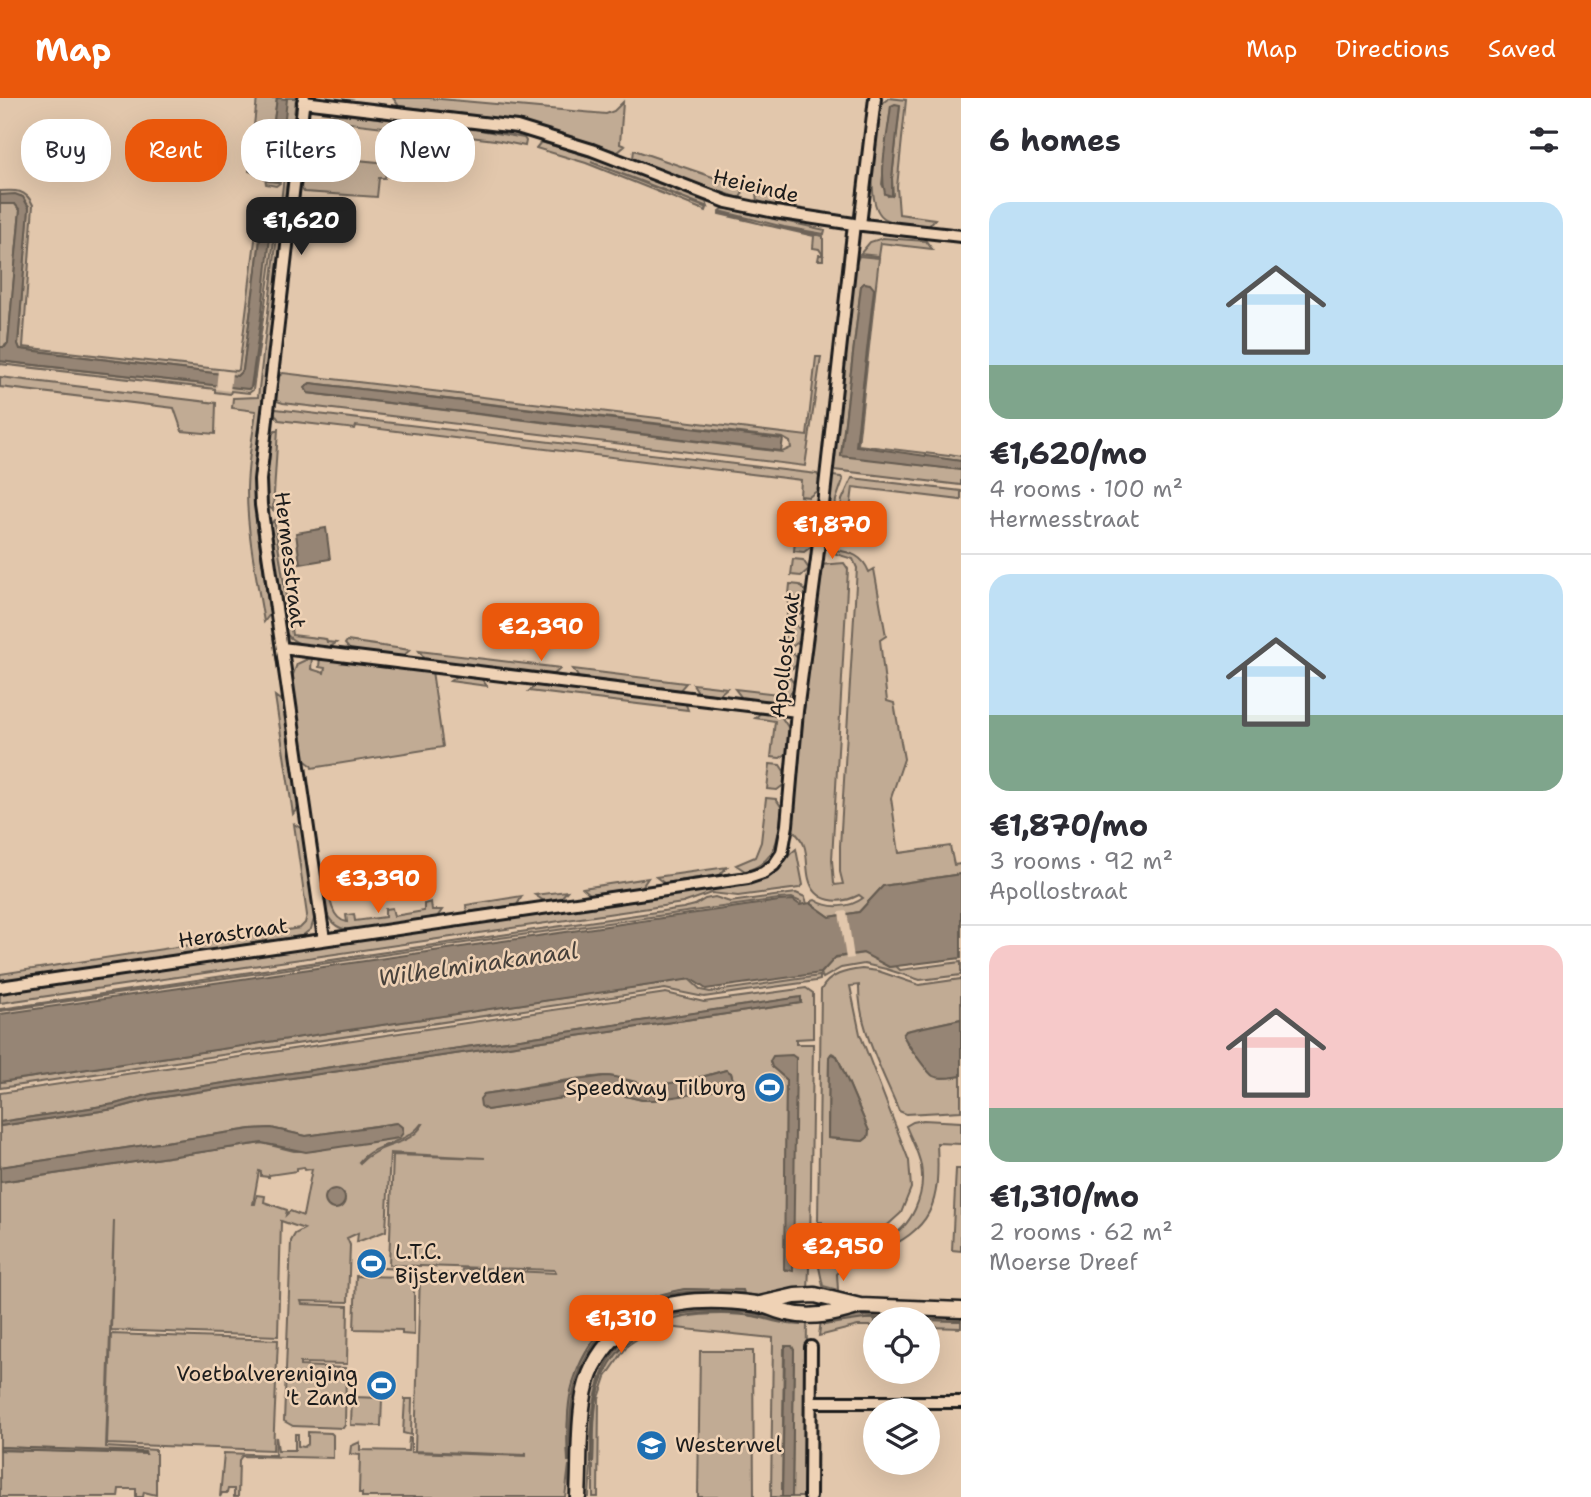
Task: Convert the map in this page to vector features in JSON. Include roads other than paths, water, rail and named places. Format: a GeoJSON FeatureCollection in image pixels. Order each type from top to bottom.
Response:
{"type":"FeatureCollection","features":[{"type":"Feature","properties":{"kind":"street","name":"Apollostraat"},"geometry":{"type":"LineString","coordinates":[[763,873],[774,866],[782,853],[787,825],[797,710],[875,98]]}},
{"type":"Feature","properties":{"kind":"street","name":"Heieinde"},"geometry":{"type":"LineString","coordinates":[[304,100],[517,127],[592,150],[727,202],[857,224],[961,236]]}},
{"type":"Feature","properties":{"kind":"street","name":"Hermesstraat"},"geometry":{"type":"LineString","coordinates":[[304,100],[260,480],[261,505],[324,939]]}},
{"type":"Feature","properties":{"kind":"street"},"geometry":{"type":"LineString","coordinates":[[282,648],[797,710]]}},
{"type":"Feature","properties":{"kind":"street","name":"Herastraat"},"geometry":{"type":"LineString","coordinates":[[0,987],[734,880],[763,873]]}},
{"type":"Feature","properties":{"kind":"street"},"geometry":{"type":"LineString","coordinates":[[578,1497],[583,1401],[594,1365],[616,1334],[646,1314],[682,1303],[758,1304],[795,1296],[816,1295],[860,1306],[961,1310]]}},
{"type":"Feature","properties":{"kind":"street"},"geometry":{"type":"LineString","coordinates":[[758,1304],[800,1316],[824,1316],[860,1306]]}},
{"type":"Feature","properties":{"kind":"street"},"geometry":{"type":"LineString","coordinates":[[810,1497],[811,1347]]}},
{"type":"Feature","properties":{"kind":"street"},"geometry":{"type":"LineString","coordinates":[[811,1402],[961,1402]]}},
{"type":"Feature","properties":{"kind":"water"},"geometry":{"type":"Polygon","coordinates":[[[277,98],[287,99],[285,119],[274,119],[277,98]]]}},
{"type":"Feature","properties":{"kind":"water"},"geometry":{"type":"Polygon","coordinates":[[[900,105],[892,196],[885,194],[883,173],[891,106],[900,105]]]}},
{"type":"Feature","properties":{"kind":"water"},"geometry":{"type":"Polygon","coordinates":[[[15,194],[23,197],[29,208],[18,344],[20,349],[237,376],[243,370],[263,217],[272,218],[251,387],[248,389],[0,361],[0,347],[5,347],[8,343],[20,210],[15,204],[0,204],[0,195],[15,194]]]}},
{"type":"Feature","properties":{"kind":"water"},"geometry":{"type":"Polygon","coordinates":[[[864,283],[870,284],[874,289],[856,446],[961,461],[961,470],[841,456],[861,286],[864,283]]]}},
{"type":"Feature","properties":{"kind":"water"},"geometry":{"type":"Polygon","coordinates":[[[310,383],[783,439],[781,451],[308,393],[305,388],[310,383]]]}},
{"type":"Feature","properties":{"kind":"water"},"geometry":{"type":"Polygon","coordinates":[[[326,528],[330,559],[300,564],[296,533],[326,528]]]}},
{"type":"Feature","properties":{"kind":"water","name":"Wilhelminakanaal"},"geometry":{"type":"Polygon","coordinates":[[[961,874],[961,958],[889,967],[863,953],[836,957],[821,973],[706,989],[691,979],[0,1082],[0,1014],[779,901],[793,900],[800,905],[810,903],[830,917],[859,912],[883,886],[961,874]]]}},
{"type":"Feature","properties":{"kind":"water"},"geometry":{"type":"Polygon","coordinates":[[[801,997],[801,1003],[176,1095],[114,1109],[0,1126],[0,1122],[115,1104],[151,1094],[801,997]]]}},
{"type":"Feature","properties":{"kind":"water"},"geometry":{"type":"Polygon","coordinates":[[[961,1019],[961,1076],[933,1076],[903,1035],[906,1031],[961,1019]]]}},
{"type":"Feature","properties":{"kind":"water"},"geometry":{"type":"Polygon","coordinates":[[[831,1054],[837,1056],[869,1131],[868,1137],[863,1141],[828,1138],[831,1054]]]}},
{"type":"Feature","properties":{"kind":"water"},"geometry":{"type":"Polygon","coordinates":[[[792,1055],[796,1058],[793,1271],[784,1269],[786,1079],[772,1067],[770,1061],[773,1056],[792,1055]]]}},
{"type":"Feature","properties":{"kind":"water"},"geometry":{"type":"Polygon","coordinates":[[[726,1070],[731,1073],[733,1080],[730,1085],[708,1092],[653,1100],[605,1091],[487,1110],[481,1106],[480,1099],[484,1094],[605,1076],[657,1085],[726,1070]]]}},
{"type":"Feature","properties":{"kind":"water"},"geometry":{"type":"Polygon","coordinates":[[[397,1123],[402,1127],[403,1133],[399,1138],[306,1152],[262,1143],[0,1182],[0,1167],[251,1129],[271,1128],[306,1136],[397,1123]]]}},
{"type":"Feature","properties":{"kind":"water"},"geometry":{"type":"Polygon","coordinates":[[[335,1189],[342,1192],[345,1199],[342,1206],[335,1209],[328,1206],[325,1199],[328,1192],[335,1189]]]}},
{"type":"Feature","properties":{"kind":"water"},"geometry":{"type":"Polygon","coordinates":[[[685,1289],[743,1290],[744,1293],[686,1292],[659,1297],[626,1314],[611,1326],[598,1340],[580,1372],[572,1400],[568,1461],[569,1400],[577,1370],[586,1352],[612,1322],[628,1310],[645,1301],[685,1289]]]}},
{"type":"Feature","properties":{"kind":"water"},"geometry":{"type":"Polygon","coordinates":[[[701,1311],[747,1312],[802,1323],[801,1325],[749,1315],[700,1314],[676,1318],[634,1337],[618,1353],[605,1373],[595,1406],[591,1463],[591,1439],[596,1394],[612,1355],[626,1339],[644,1326],[668,1316],[701,1311]]]}},
{"type":"Feature","properties":{"kind":"water"},"geometry":{"type":"Polygon","coordinates":[[[863,1316],[863,1319],[823,1325],[863,1316]]]}},
{"type":"Feature","properties":{"kind":"water"},"geometry":{"type":"Polygon","coordinates":[[[940,1316],[961,1317],[961,1321],[940,1320],[940,1316]]]}},
{"type":"Feature","properties":{"kind":"water"},"geometry":{"type":"Polygon","coordinates":[[[785,1346],[792,1346],[794,1350],[792,1497],[782,1497],[785,1346]]]}},
{"type":"Feature","properties":{"kind":"water"},"geometry":{"type":"Polygon","coordinates":[[[0,1447],[145,1452],[146,1454],[0,1450],[0,1447]]]}},
{"type":"Feature","properties":{"kind":"place","name":"Speedway Tilburg"},"geometry":{"type":"Point","coordinates":[769,1088]}},
{"type":"Feature","properties":{"kind":"place","name":"L.T.C. Bijstervelden"},"geometry":{"type":"Point","coordinates":[372,1264]}},
{"type":"Feature","properties":{"kind":"place","name":"Voetbalvereniging 't Zand"},"geometry":{"type":"Point","coordinates":[381,1386]}},
{"type":"Feature","properties":{"kind":"place","name":"Westerwel"},"geometry":{"type":"Point","coordinates":[652,1445]}}]}
